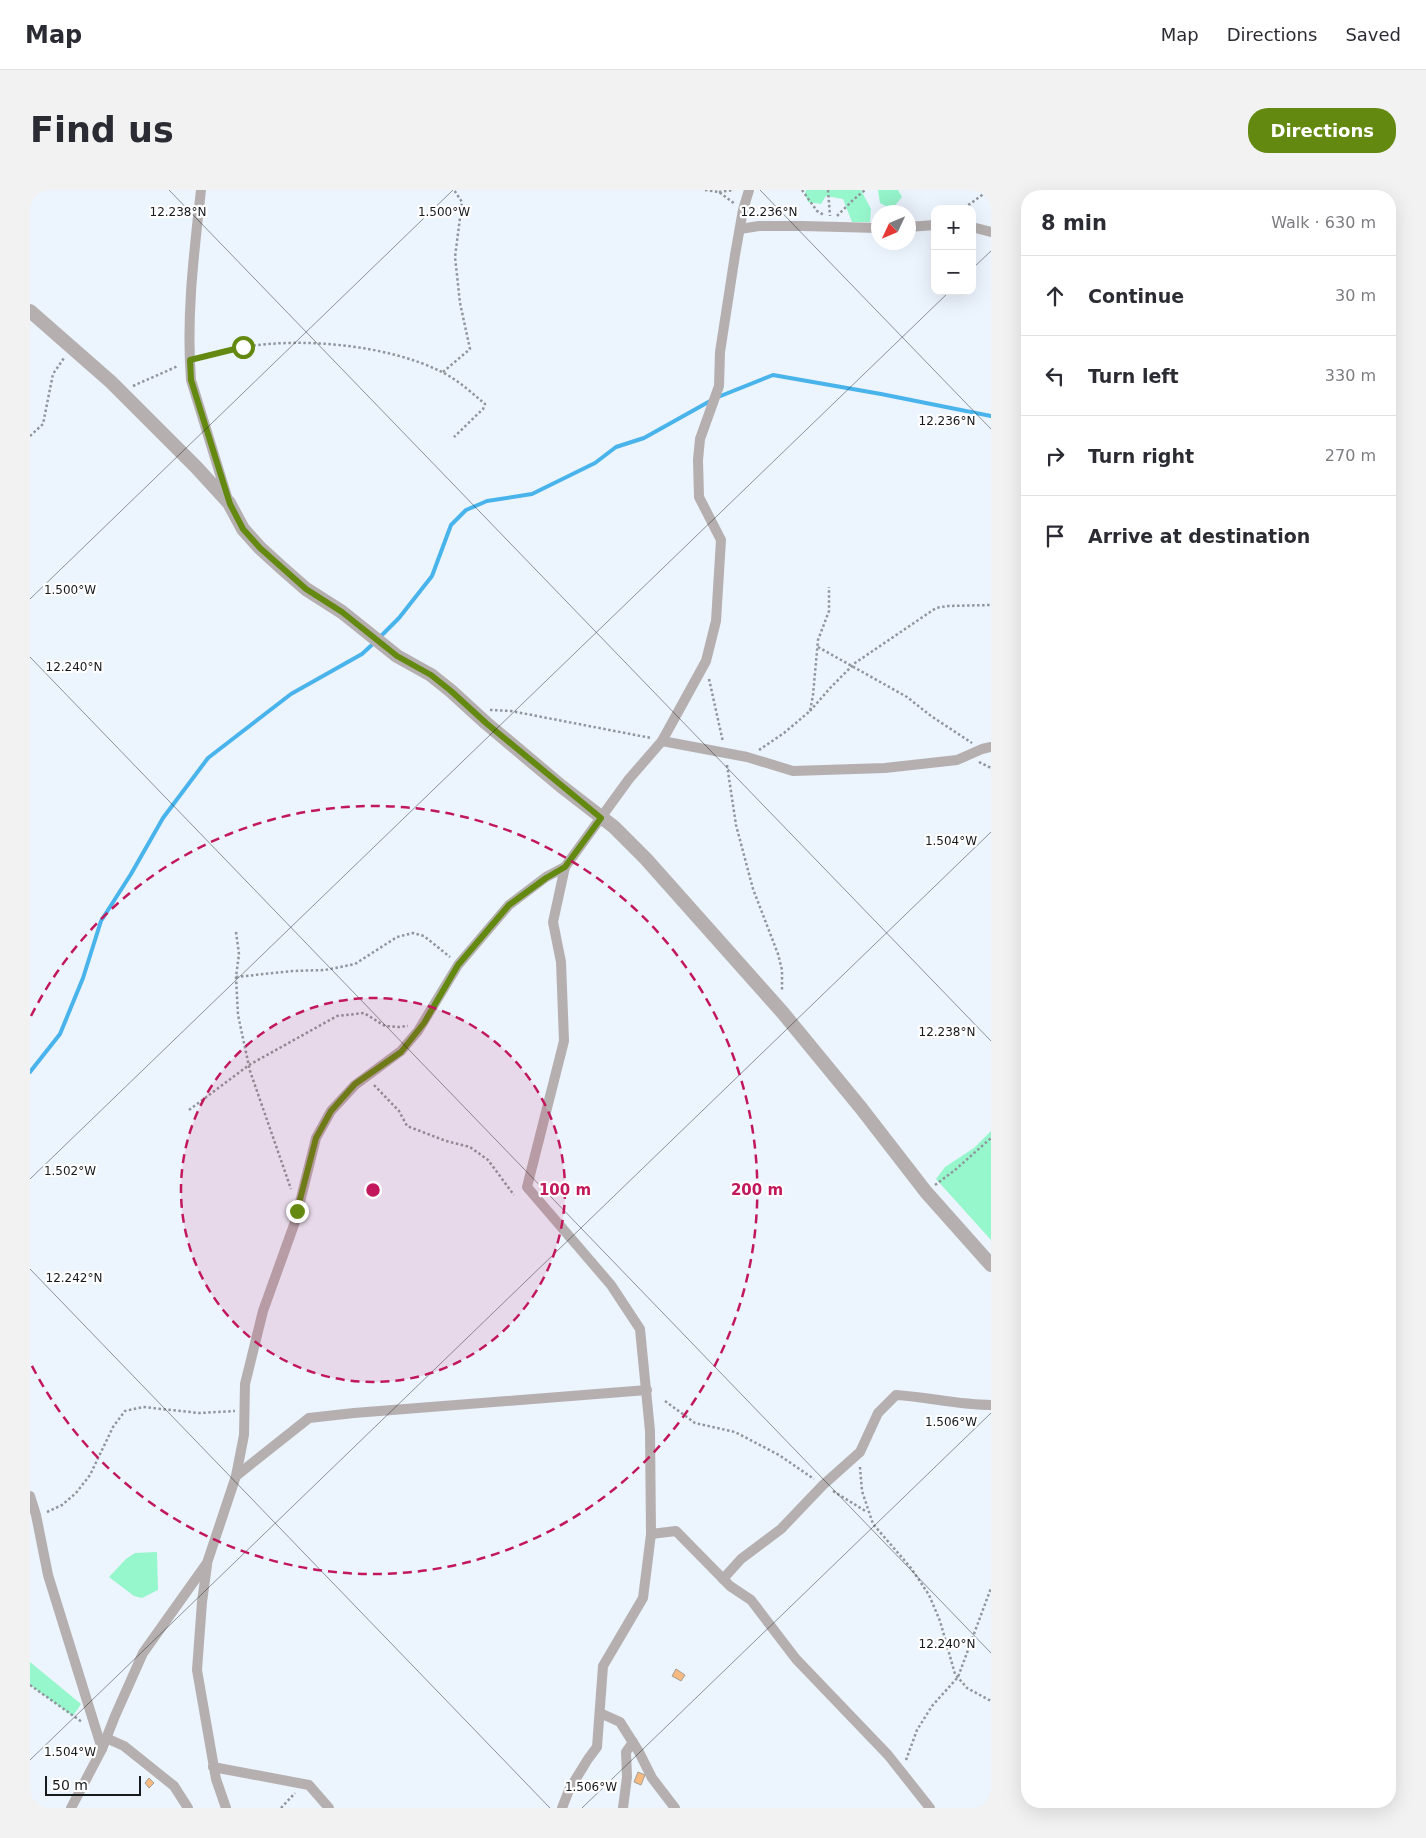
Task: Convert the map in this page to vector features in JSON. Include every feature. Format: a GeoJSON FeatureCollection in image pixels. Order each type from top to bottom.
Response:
{"type":"FeatureCollection","features":[{"type":"Feature","properties":{"kind":"street"},"geometry":{"type":"LineString","coordinates":[[201,190],[190,297],[191,380],[230,504],[243,529],[260,548],[306,589],[342,612],[397,656],[431,675],[476,715],[614,827],[646,859],[784,1013],[926,1192],[991,1265]]}},
{"type":"Feature","properties":{"kind":"street"},"geometry":{"type":"LineString","coordinates":[[226,1808],[216,1779],[197,1670],[207,1563],[236,1476],[244,1435],[245,1384],[263,1311],[297,1211],[316,1138],[331,1111],[355,1084],[401,1052],[424,1023],[458,965],[509,905],[546,878],[565,867],[629,779],[662,741],[706,661],[716,621],[720,540],[699,497],[698,460],[700,439],[718,386],[720,352],[743,210],[749,190]]}},
{"type":"Feature","properties":{"kind":"street"},"geometry":{"type":"LineString","coordinates":[[916,226],[931,225]]}},
{"type":"Feature","properties":{"kind":"street"},"geometry":{"type":"LineString","coordinates":[[740,229],[759,226],[871,228]]}},
{"type":"Feature","properties":{"kind":"street"},"geometry":{"type":"LineString","coordinates":[[976,228],[991,232]]}},
{"type":"Feature","properties":{"kind":"street"},"geometry":{"type":"LineString","coordinates":[[30,311],[72,346],[121,392],[230,504]]}},
{"type":"Feature","properties":{"kind":"street"},"geometry":{"type":"LineString","coordinates":[[662,741],[747,757],[793,771],[876,768],[957,760],[986,748]]}},
{"type":"Feature","properties":{"kind":"street"},"geometry":{"type":"LineString","coordinates":[[562,1808],[588,1758],[597,1748],[603,1666],[643,1598],[651,1534],[650,1431],[640,1329],[611,1285],[527,1187],[564,1041],[561,962],[553,922],[565,867]]}},
{"type":"Feature","properties":{"kind":"street"},"geometry":{"type":"LineString","coordinates":[[236,1476],[309,1418],[647,1390]]}},
{"type":"Feature","properties":{"kind":"street"},"geometry":{"type":"LineString","coordinates":[[723,1579],[741,1559],[781,1529],[823,1485],[860,1452],[878,1413],[896,1396],[919,1397],[974,1405],[991,1405]]}},
{"type":"Feature","properties":{"kind":"street"},"geometry":{"type":"LineString","coordinates":[[30,1496],[36,1515],[48,1575],[82,1688],[102,1735],[102,1749],[71,1808]]}},
{"type":"Feature","properties":{"kind":"street"},"geometry":{"type":"LineString","coordinates":[[651,1534],[676,1531],[730,1586],[751,1600],[796,1659],[844,1708],[899,1769],[930,1808]]}},
{"type":"Feature","properties":{"kind":"street"},"geometry":{"type":"LineString","coordinates":[[102,1735],[143,1653],[207,1563]]}},
{"type":"Feature","properties":{"kind":"street"},"geometry":{"type":"LineString","coordinates":[[600,1713],[620,1722],[652,1778],[675,1808]]}},
{"type":"Feature","properties":{"kind":"street"},"geometry":{"type":"LineString","coordinates":[[102,1735],[124,1746],[174,1786],[188,1808]]}},
{"type":"Feature","properties":{"kind":"street"},"geometry":{"type":"LineString","coordinates":[[623,1808],[627,1777],[626,1752],[633,1742]]}},
{"type":"Feature","properties":{"kind":"street"},"geometry":{"type":"LineString","coordinates":[[214,1767],[309,1785],[329,1808]]}},
{"type":"Feature","properties":{"kind":"path"},"geometry":{"type":"LineString","coordinates":[[442,372],[470,349],[460,303],[456,257],[462,202],[454,190]]}},
{"type":"Feature","properties":{"kind":"path"},"geometry":{"type":"LineString","coordinates":[[705,190],[719,192],[734,190]]}},
{"type":"Feature","properties":{"kind":"path"},"geometry":{"type":"LineString","coordinates":[[802,190],[817,211],[830,218]]}},
{"type":"Feature","properties":{"kind":"path"},"geometry":{"type":"LineString","coordinates":[[828,190],[830,218]]}},
{"type":"Feature","properties":{"kind":"path"},"geometry":{"type":"LineString","coordinates":[[830,218],[841,213],[852,200],[866,190]]}},
{"type":"Feature","properties":{"kind":"path"},"geometry":{"type":"LineString","coordinates":[[968,205],[989,190]]}},
{"type":"Feature","properties":{"kind":"path"},"geometry":{"type":"LineString","coordinates":[[719,192],[743,210]]}},
{"type":"Feature","properties":{"kind":"path"},"geometry":{"type":"LineString","coordinates":[[121,392],[190,360],[243,347],[276,343],[332,345],[391,352],[442,372],[461,384],[485,404],[483,409],[454,437]]}},
{"type":"Feature","properties":{"kind":"path"},"geometry":{"type":"LineString","coordinates":[[30,436],[43,424],[53,374],[72,346]]}},
{"type":"Feature","properties":{"kind":"path"},"geometry":{"type":"LineString","coordinates":[[810,711],[818,640],[829,611],[828,588]]}},
{"type":"Feature","properties":{"kind":"path"},"geometry":{"type":"LineString","coordinates":[[747,757],[784,733],[810,711],[853,666],[936,608],[991,605]]}},
{"type":"Feature","properties":{"kind":"path"},"geometry":{"type":"LineString","coordinates":[[818,647],[907,697],[931,716],[986,748]]}},
{"type":"Feature","properties":{"kind":"path"},"geometry":{"type":"LineString","coordinates":[[706,661],[721,728],[736,824],[752,890],[778,954],[782,970],[784,1013]]}},
{"type":"Feature","properties":{"kind":"path"},"geometry":{"type":"LineString","coordinates":[[476,715],[491,709],[511,711],[662,741]]}},
{"type":"Feature","properties":{"kind":"path"},"geometry":{"type":"LineString","coordinates":[[236,932],[240,954],[236,977],[238,1015],[249,1065],[291,1186],[297,1211]]}},
{"type":"Feature","properties":{"kind":"path"},"geometry":{"type":"LineString","coordinates":[[236,977],[292,971],[326,970],[355,964],[397,937],[413,933],[424,936],[458,965]]}},
{"type":"Feature","properties":{"kind":"path"},"geometry":{"type":"LineString","coordinates":[[188,1110],[249,1065],[337,1016],[364,1013],[385,1026],[399,1028],[424,1023]]}},
{"type":"Feature","properties":{"kind":"path"},"geometry":{"type":"LineString","coordinates":[[366,1077],[399,1111],[407,1126],[446,1141],[470,1147],[488,1160],[514,1195]]}},
{"type":"Feature","properties":{"kind":"path"},"geometry":{"type":"LineString","coordinates":[[926,1192],[955,1170],[991,1138]]}},
{"type":"Feature","properties":{"kind":"path"},"geometry":{"type":"LineString","coordinates":[[665,1401],[694,1423],[736,1432],[761,1445],[868,1512]]}},
{"type":"Feature","properties":{"kind":"path"},"geometry":{"type":"LineString","coordinates":[[36,1515],[49,1512],[62,1505],[76,1493],[90,1475],[113,1427],[125,1411],[143,1407],[199,1413],[245,1411]]}},
{"type":"Feature","properties":{"kind":"path"},"geometry":{"type":"LineString","coordinates":[[860,1452],[862,1491],[873,1524],[911,1568],[929,1595],[940,1621],[955,1674],[967,1688],[991,1702]]}},
{"type":"Feature","properties":{"kind":"path"},"geometry":{"type":"LineString","coordinates":[[899,1769],[906,1762],[917,1730],[932,1706],[958,1677],[991,1588]]}},
{"type":"Feature","properties":{"kind":"path"},"geometry":{"type":"LineString","coordinates":[[30,1685],[102,1735]]}},
{"type":"Feature","properties":{"kind":"path"},"geometry":{"type":"LineString","coordinates":[[281,1808],[292,1797],[300,1784]]}},
{"type":"Feature","properties":{"kind":"green space"},"geometry":{"type":"Polygon","coordinates":[[[806,190],[861,190],[871,209],[870,222],[852,222],[843,199],[826,196],[821,204],[808,202],[805,194],[806,190]]]}},
{"type":"Feature","properties":{"kind":"green space"},"geometry":{"type":"Polygon","coordinates":[[[878,190],[898,190],[902,197],[895,205],[880,203],[878,190]]]}},
{"type":"Feature","properties":{"kind":"green space"},"geometry":{"type":"Polygon","coordinates":[[[991,1131],[991,1240],[936,1179],[945,1167],[974,1148],[991,1131]]]}},
{"type":"Feature","properties":{"kind":"green space"},"geometry":{"type":"Polygon","coordinates":[[[157,1552],[158,1590],[142,1598],[134,1596],[109,1577],[126,1559],[135,1553],[157,1552]]]}},
{"type":"Feature","properties":{"kind":"green space"},"geometry":{"type":"Polygon","coordinates":[[[30,1662],[81,1704],[73,1716],[30,1685],[30,1662]]]}},
{"type":"Feature","properties":{"kind":"building"},"geometry":{"type":"Polygon","coordinates":[[[676,1669],[685,1675],[681,1681],[672,1676],[676,1669]]]}},
{"type":"Feature","properties":{"kind":"building"},"geometry":{"type":"Polygon","coordinates":[[[638,1772],[645,1775],[641,1785],[634,1782],[638,1772]]]}},
{"type":"Feature","properties":{"kind":"building"},"geometry":{"type":"Polygon","coordinates":[[[149,1778],[154,1783],[149,1788],[145,1783],[149,1778]]]}},
{"type":"Feature","properties":{"kind":"waterway"},"geometry":{"type":"LineString","coordinates":[[718,397],[773,375],[991,416]]}},
{"type":"Feature","properties":{"kind":"waterway"},"geometry":{"type":"LineString","coordinates":[[380,637],[399,618],[432,576],[451,525],[466,510],[487,501],[532,494],[595,463],[616,447],[644,438],[712,400]]}},
{"type":"Feature","properties":{"kind":"waterway"},"geometry":{"type":"LineString","coordinates":[[30,1072],[60,1034],[83,978],[101,921],[163,818],[208,758],[291,694],[362,654],[375,642]]}},
{"type":"Feature","properties":{"kind":"route"},"geometry":{"type":"LineString","coordinates":[[243,347],[190,360],[191,380],[230,504],[243,529],[260,548],[306,589],[342,612],[397,656],[431,675],[601,818],[565,867],[546,878],[509,905],[458,965],[424,1023],[401,1052],[355,1084],[331,1111],[316,1138],[297,1211]]}}]}
